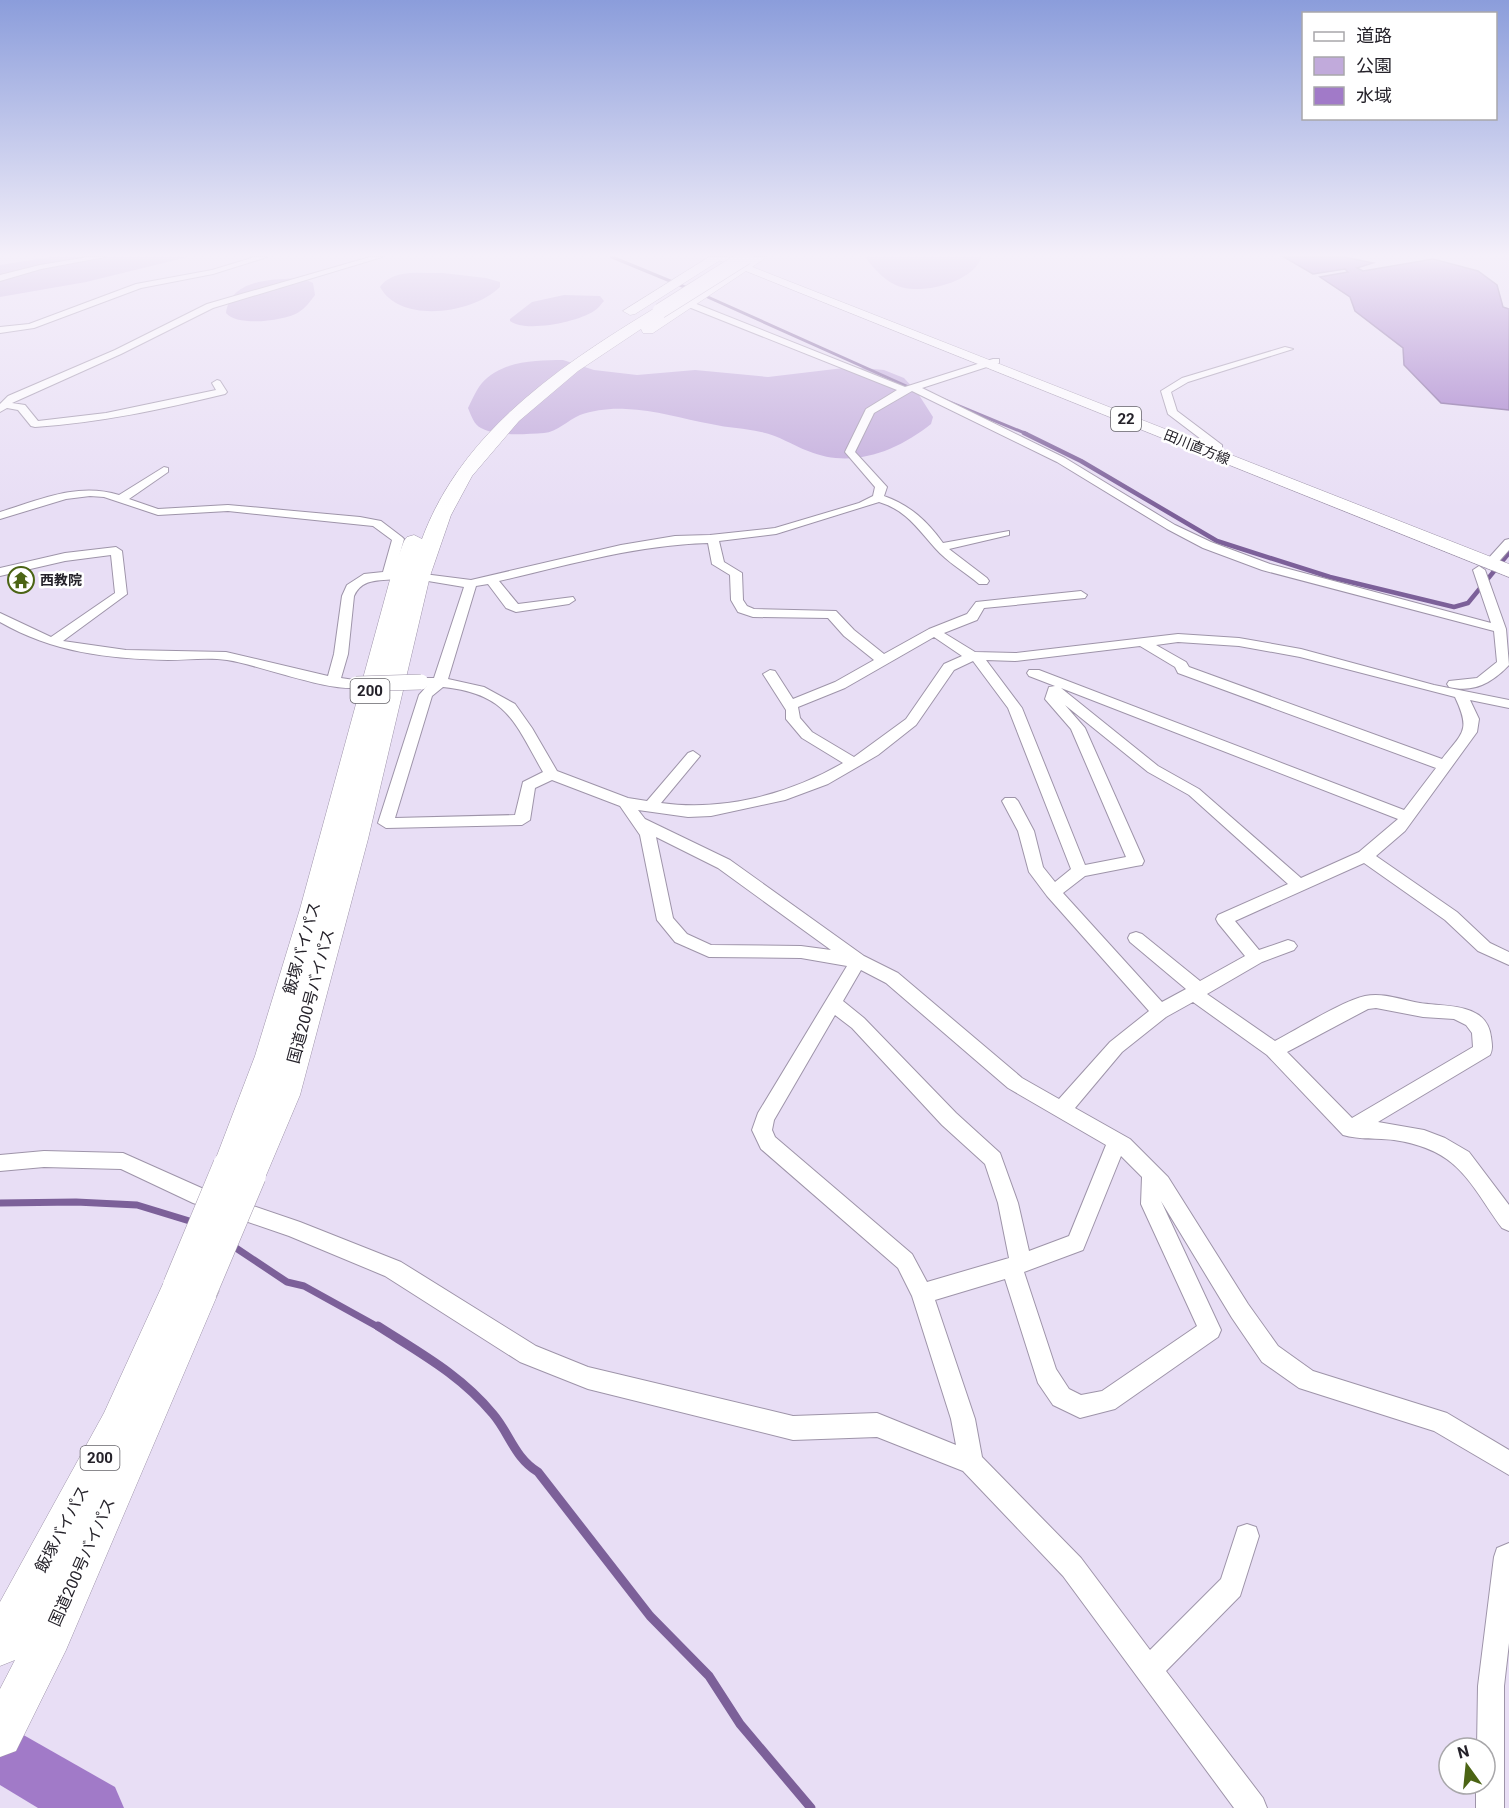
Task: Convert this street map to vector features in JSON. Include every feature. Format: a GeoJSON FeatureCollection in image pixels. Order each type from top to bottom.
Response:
{"type":"FeatureCollection","features":[{"type":"Feature","properties":{"kind":"highway","name":"200"},"geometry":{"type":"LineString","coordinates":[[403,576],[421,525],[448,474],[489,422],[538,380],[567,359],[598,341]]}},
{"type":"Feature","properties":{"kind":"highway","name":"国道200号バイパス"},"geometry":{"type":"LineString","coordinates":[[0,1735],[20,1635],[190,1288],[239,1171],[284,1095],[355,839],[403,576],[431,539],[451,494],[477,457],[539,391],[608,341]]}},
{"type":"Feature","properties":{"kind":"highway"},"geometry":{"type":"LineString","coordinates":[[495,437],[631,341]]}},
{"type":"Feature","properties":{"kind":"main road","name":"田川直方線"},"geometry":{"type":"LineString","coordinates":[[941,341],[1494,562]]}},
{"type":"Feature","properties":{"kind":"main road","name":"田川直方線"},"geometry":{"type":"LineString","coordinates":[[991,362],[1218,447],[1494,562],[1509,571]]}},
{"type":"Feature","properties":{"kind":"street"},"geometry":{"type":"LineString","coordinates":[[3,407],[12,398],[139,341]]}},
{"type":"Feature","properties":{"kind":"street"},"geometry":{"type":"LineString","coordinates":[[786,341],[910,389],[1061,460],[1207,545],[1266,567],[1500,629]]}},
{"type":"Feature","properties":{"kind":"street"},"geometry":{"type":"LineString","coordinates":[[1218,447],[1172,412],[1166,391],[1185,380],[1288,349]]}},
{"type":"Feature","properties":{"kind":"street"},"geometry":{"type":"LineString","coordinates":[[878,498],[881,488],[850,452],[870,411],[910,389],[991,362]]}},
{"type":"Feature","properties":{"kind":"street"},"geometry":{"type":"LineString","coordinates":[[3,407],[21,407],[35,424],[49,424],[129,412],[222,392],[217,383]]}},
{"type":"Feature","properties":{"kind":"street"},"geometry":{"type":"LineString","coordinates":[[121,499],[164,470]]}},
{"type":"Feature","properties":{"kind":"street"},"geometry":{"type":"LineString","coordinates":[[0,516],[82,493],[99,493],[159,512],[228,508],[377,523],[398,539],[403,576]]}},
{"type":"Feature","properties":{"kind":"street"},"geometry":{"type":"LineString","coordinates":[[333,682],[342,654],[348,596],[352,585],[368,577],[403,576],[471,584],[621,549],[675,540],[713,539],[777,531],[863,505],[878,498],[897,503],[914,515],[940,547],[984,581]]}},
{"type":"Feature","properties":{"kind":"street"},"geometry":{"type":"LineString","coordinates":[[940,547],[1005,532]]}},
{"type":"Feature","properties":{"kind":"street"},"geometry":{"type":"LineString","coordinates":[[713,539],[718,564],[736,573],[737,600],[742,609],[753,613],[831,614],[849,633],[883,660]]}},
{"type":"Feature","properties":{"kind":"street"},"geometry":{"type":"LineString","coordinates":[[1413,683],[1425,679],[1467,686],[1479,685],[1490,678],[1504,663],[1494,562],[1509,543]]}},
{"type":"Feature","properties":{"kind":"street"},"geometry":{"type":"LineString","coordinates":[[0,572],[64,556],[116,551],[122,594],[52,642]]}},
{"type":"Feature","properties":{"kind":"street"},"geometry":{"type":"LineString","coordinates":[[491,579],[510,605],[516,608],[569,600]]}},
{"type":"Feature","properties":{"kind":"street"},"geometry":{"type":"LineString","coordinates":[[471,584],[440,682],[426,695],[386,824],[522,820],[528,785],[552,774]]}},
{"type":"Feature","properties":{"kind":"street"},"geometry":{"type":"LineString","coordinates":[[790,705],[840,685],[934,632],[972,617],[980,605],[1081,595]]}},
{"type":"Feature","properties":{"kind":"street"},"geometry":{"type":"LineString","coordinates":[[0,617],[52,642],[80,651],[126,655],[225,656],[333,682],[356,684],[440,682],[484,691],[511,707],[552,774],[625,803],[724,864],[858,961],[892,978],[1016,1083],[1117,1141],[1161,1183],[1240,1311],[1270,1354],[1307,1380],[1439,1422],[1509,1463]]}},
{"type":"Feature","properties":{"kind":"street"},"geometry":{"type":"LineString","coordinates":[[934,632],[974,656],[1015,708],[1080,871]]}},
{"type":"Feature","properties":{"kind":"street"},"geometry":{"type":"LineString","coordinates":[[645,815],[711,811],[780,797],[824,781],[873,752],[911,722],[949,667],[974,656],[1015,657],[1178,638],[1239,642],[1301,653],[1413,683],[1509,704]]}},
{"type":"Feature","properties":{"kind":"street"},"geometry":{"type":"LineString","coordinates":[[1142,642],[1181,665],[1183,670],[1446,766]]}},
{"type":"Feature","properties":{"kind":"street"},"geometry":{"type":"LineString","coordinates":[[1015,657],[1153,769],[1194,792],[1299,885]]}},
{"type":"Feature","properties":{"kind":"street"},"geometry":{"type":"LineString","coordinates":[[1034,673],[1408,817]]}},
{"type":"Feature","properties":{"kind":"street"},"geometry":{"type":"LineString","coordinates":[[770,674],[793,710],[793,719],[807,735],[854,763]]}},
{"type":"Feature","properties":{"kind":"street"},"geometry":{"type":"LineString","coordinates":[[1053,892],[1080,871],[1136,861],[1078,728],[1052,699],[1054,690]]}},
{"type":"Feature","properties":{"kind":"street"},"geometry":{"type":"LineString","coordinates":[[1256,958],[1224,920],[1365,856],[1400,827],[1470,732],[1472,719],[1460,694]]}},
{"type":"Feature","properties":{"kind":"street"},"geometry":{"type":"LineString","coordinates":[[693,756],[645,815],[665,920],[681,938],[709,951],[801,952],[858,961]]}},
{"type":"Feature","properties":{"kind":"street"},"geometry":{"type":"LineString","coordinates":[[1010,801],[1026,831],[1035,868],[1053,892],[1160,1012]]}},
{"type":"Feature","properties":{"kind":"street"},"geometry":{"type":"LineString","coordinates":[[1365,856],[1451,916],[1484,947],[1509,959]]}},
{"type":"Feature","properties":{"kind":"street"},"geometry":{"type":"LineString","coordinates":[[1136,938],[1196,991],[1274,1050],[1350,1129],[1393,1131],[1446,1147],[1464,1159],[1509,1222]]}},
{"type":"Feature","properties":{"kind":"street"},"geometry":{"type":"LineString","coordinates":[[1062,1109],[1116,1047],[1160,1012],[1256,958],[1288,946]]}},
{"type":"Feature","properties":{"kind":"street"},"geometry":{"type":"LineString","coordinates":[[858,961],[765,1119],[762,1130],[768,1143],[905,1261],[922,1294],[963,1419],[971,1463]]}},
{"type":"Feature","properties":{"kind":"street"},"geometry":{"type":"LineString","coordinates":[[1274,1050],[1364,1003],[1376,1001],[1424,1010],[1457,1012],[1472,1020],[1481,1031],[1483,1050],[1350,1129]]}},
{"type":"Feature","properties":{"kind":"street"},"geometry":{"type":"LineString","coordinates":[[833,1003],[858,1023],[949,1119],[993,1159],[1008,1203],[1016,1265],[1046,1376],[1061,1397],[1080,1407],[1107,1401],[1210,1330],[1151,1204],[1152,1173]]}},
{"type":"Feature","properties":{"kind":"street"},"geometry":{"type":"LineString","coordinates":[[922,1294],[1016,1265],[1076,1243],[1117,1141]]}},
{"type":"Feature","properties":{"kind":"street"},"geometry":{"type":"LineString","coordinates":[[0,1162],[44,1159],[123,1161],[200,1197],[293,1228],[393,1269],[528,1353],[588,1378],[793,1428],[877,1425],[971,1463],[1072,1567],[1253,1808]]}},
{"type":"Feature","properties":{"kind":"street"},"geometry":{"type":"LineString","coordinates":[[1149,1670],[1231,1587],[1247,1536]]}},
{"type":"Feature","properties":{"kind":"street"},"geometry":{"type":"LineString","coordinates":[[1490,1808],[1491,1686],[1506,1557],[1509,1555]]}},
{"type":"Feature","properties":{"kind":"green space"},"geometry":{"type":"Polygon","coordinates":[[[563,360],[594,370],[637,375],[695,370],[768,377],[852,367],[884,370],[904,378],[917,392],[933,417],[931,424],[903,443],[888,450],[857,458],[824,456],[767,433],[637,410],[614,409],[591,412],[544,433],[495,433],[479,427],[475,422],[468,408],[480,386],[490,376],[499,370],[520,363],[563,360]]]}},
{"type":"Feature","properties":{"kind":"water"},"geometry":{"type":"Polygon","coordinates":[[[1394,341],[1509,341],[1509,410],[1441,403],[1404,365],[1403,348],[1394,341]]]}},
{"type":"Feature","properties":{"kind":"waterway"},"geometry":{"type":"LineString","coordinates":[[807,341],[913,389]]}},
{"type":"Feature","properties":{"kind":"waterway"},"geometry":{"type":"LineString","coordinates":[[942,399],[1027,434]]}},
{"type":"Feature","properties":{"kind":"waterway"},"geometry":{"type":"LineString","coordinates":[[1024,433],[1081,461],[1217,541],[1330,577],[1454,607],[1468,603],[1509,553]]}},
{"type":"Feature","properties":{"kind":"waterway"},"geometry":{"type":"LineString","coordinates":[[0,1203],[76,1202],[137,1205],[196,1223]]}},
{"type":"Feature","properties":{"kind":"waterway"},"geometry":{"type":"LineString","coordinates":[[230,1244],[287,1282],[304,1286],[380,1328]]}},
{"type":"Feature","properties":{"kind":"waterway"},"geometry":{"type":"LineString","coordinates":[[378,1326],[454,1376],[481,1400],[499,1422],[523,1459],[538,1472],[650,1616],[709,1676],[740,1724],[811,1808]]}},
{"type":"Feature","properties":{"kind":"waterway"},"geometry":{"type":"LineString","coordinates":[[0,1753],[94,1808]]}},
{"type":"Feature","properties":{"kind":"place","name":"西教院"},"geometry":{"type":"Point","coordinates":[21,580]}}]}
